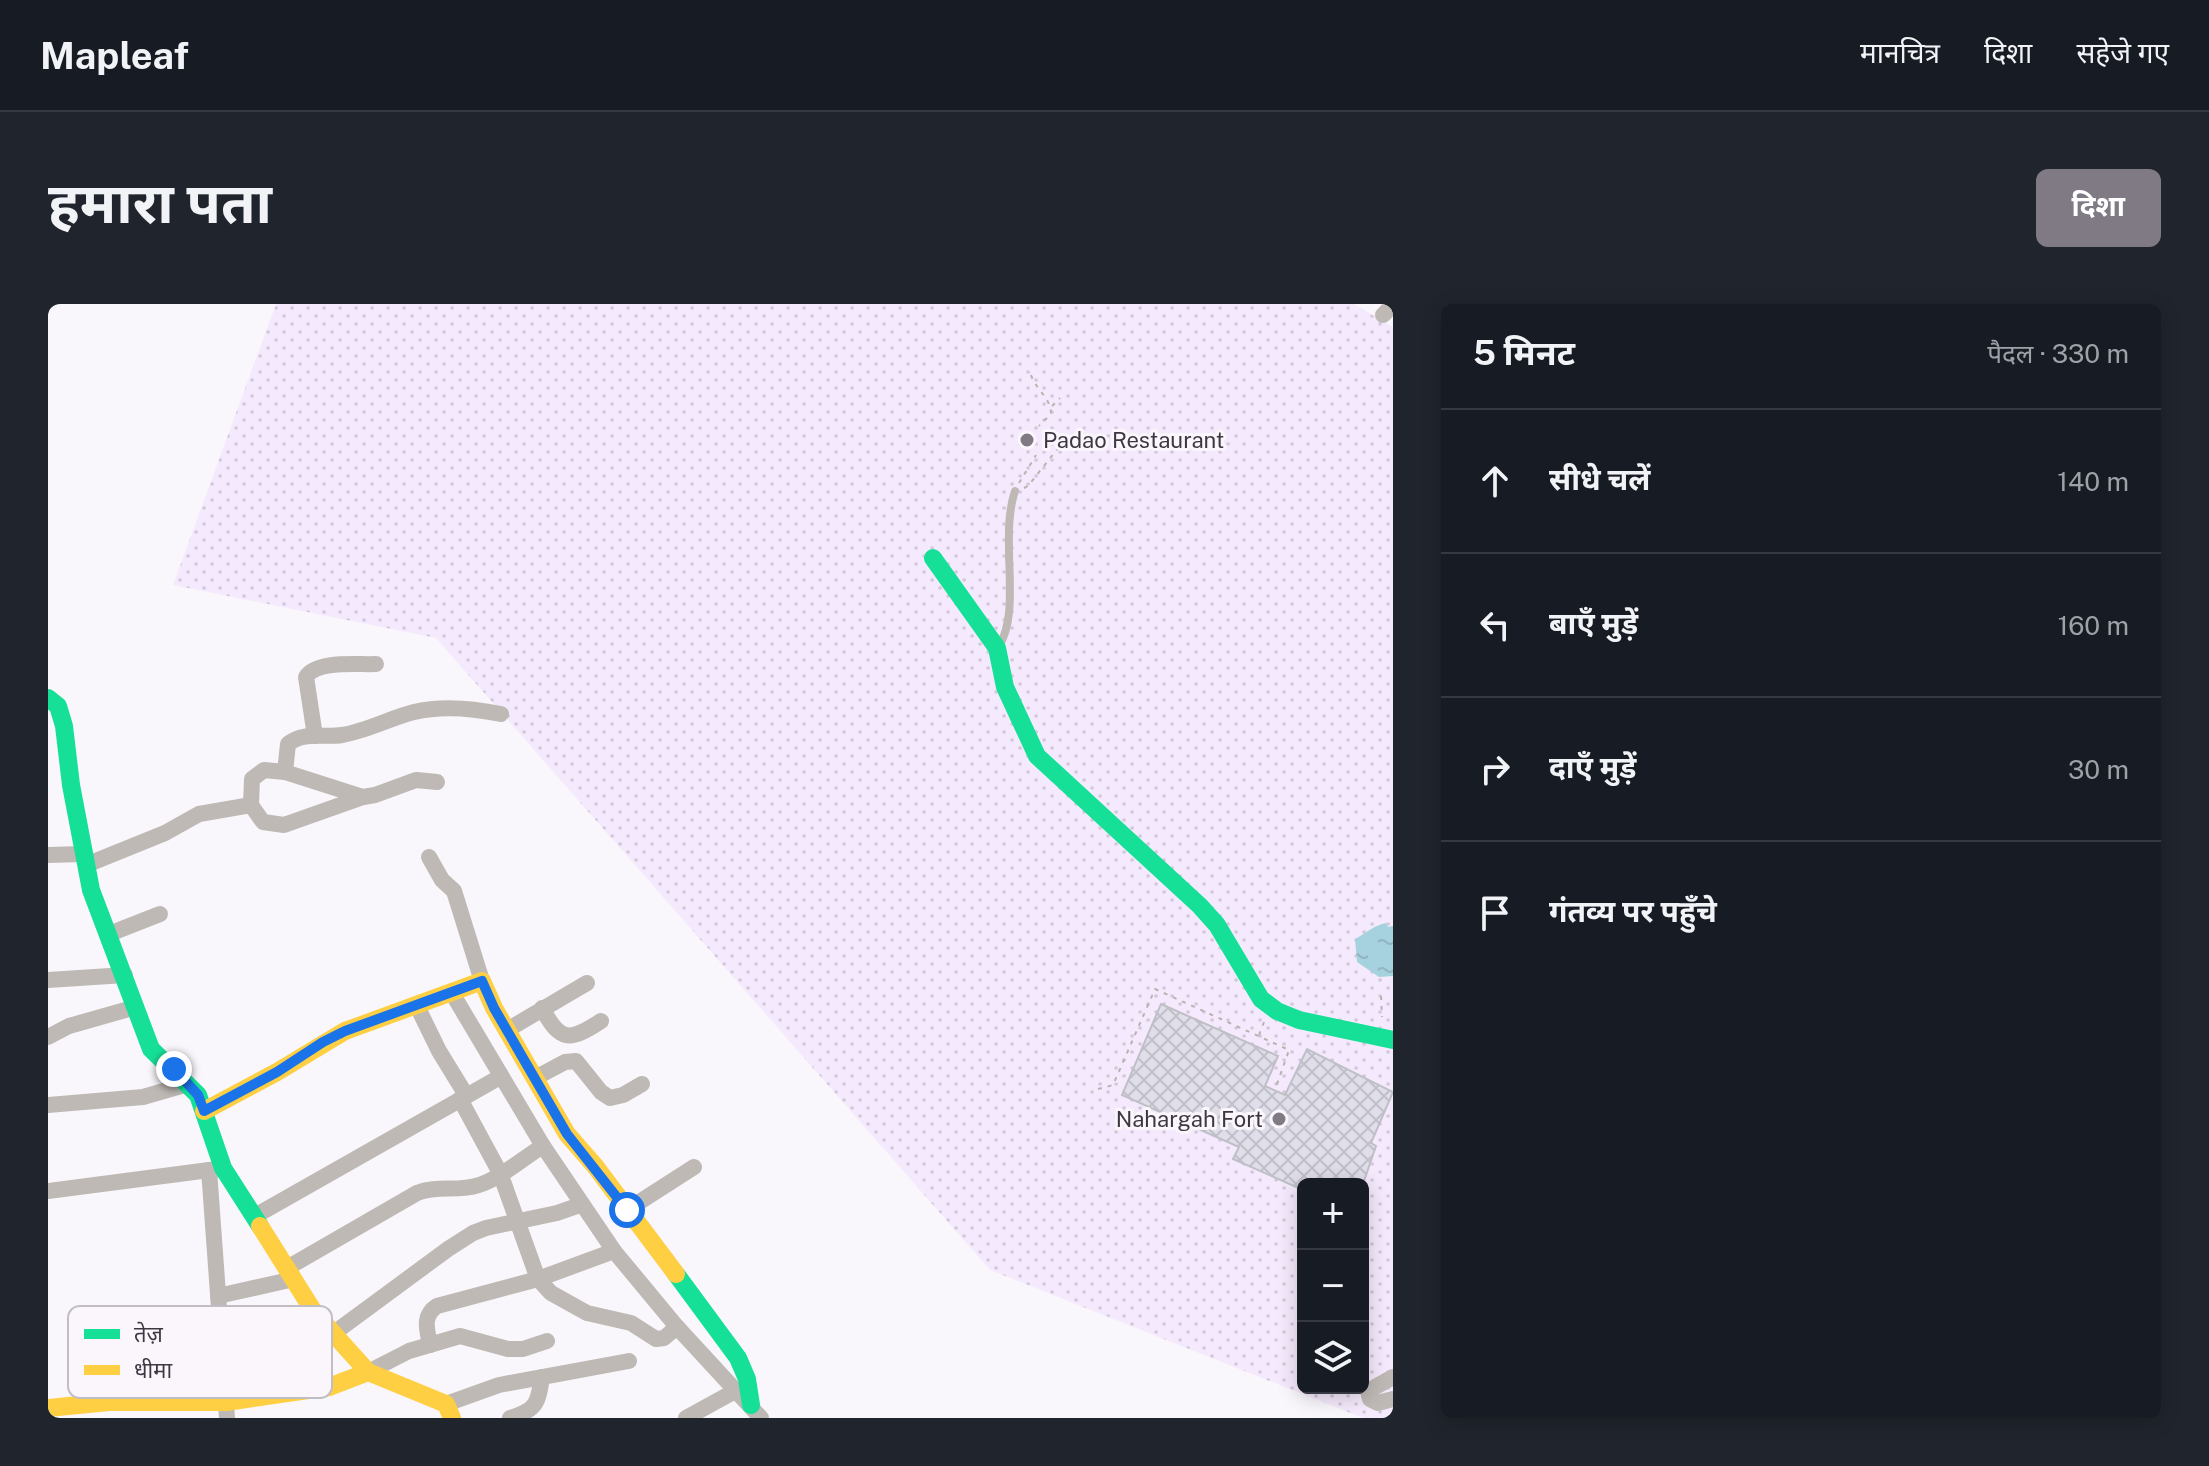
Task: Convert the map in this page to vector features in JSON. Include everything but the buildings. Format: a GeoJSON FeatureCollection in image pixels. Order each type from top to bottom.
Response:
{"type":"FeatureCollection","features":[{"type":"Feature","properties":{"kind":"street"},"geometry":{"type":"LineString","coordinates":[[933,558],[997,648],[1005,687],[1037,756],[1200,906],[1217,925],[1261,999],[1277,1011],[1299,1020],[1388,1039]]}},
{"type":"Feature","properties":{"kind":"street"},"geometry":{"type":"LineString","coordinates":[[315,736],[306,677],[309,671],[324,665],[376,664]]}},
{"type":"Feature","properties":{"kind":"street"},"geometry":{"type":"LineString","coordinates":[[48,698],[58,706],[64,726],[91,890],[151,1049],[198,1095],[204,1111],[216,1169],[219,1306]]}},
{"type":"Feature","properties":{"kind":"street"},"geometry":{"type":"LineString","coordinates":[[285,772],[288,744],[296,738],[343,735],[416,712],[446,708],[470,707],[501,714]]}},
{"type":"Feature","properties":{"kind":"street"},"geometry":{"type":"LineString","coordinates":[[363,797],[285,772],[264,770],[252,779],[251,805],[263,822],[284,825],[416,780],[437,782]]}},
{"type":"Feature","properties":{"kind":"street"},"geometry":{"type":"LineString","coordinates":[[48,855],[84,860],[165,833],[199,814],[251,805]]}},
{"type":"Feature","properties":{"kind":"street"},"geometry":{"type":"LineString","coordinates":[[429,857],[442,880],[454,891],[482,981],[567,1134],[738,1358],[756,1411]]}},
{"type":"Feature","properties":{"kind":"street"},"geometry":{"type":"LineString","coordinates":[[109,934],[160,914]]}},
{"type":"Feature","properties":{"kind":"street"},"geometry":{"type":"LineString","coordinates":[[48,980],[125,975]]}},
{"type":"Feature","properties":{"kind":"street"},"geometry":{"type":"LineString","coordinates":[[204,1111],[345,1031],[482,981]]}},
{"type":"Feature","properties":{"kind":"street"},"geometry":{"type":"LineString","coordinates":[[507,1030],[587,983]]}},
{"type":"Feature","properties":{"kind":"street"},"geometry":{"type":"LineString","coordinates":[[452,993],[580,1205],[677,1327],[756,1411]]}},
{"type":"Feature","properties":{"kind":"street"},"geometry":{"type":"LineString","coordinates":[[417,1006],[500,1173],[538,1279],[551,1293],[573,1306],[587,1313],[631,1323],[648,1336],[664,1338],[677,1327]]}},
{"type":"Feature","properties":{"kind":"street"},"geometry":{"type":"LineString","coordinates":[[48,1037],[69,1026],[136,1007]]}},
{"type":"Feature","properties":{"kind":"street"},"geometry":{"type":"LineString","coordinates":[[542,1008],[554,1030],[562,1035],[582,1033],[601,1021]]}},
{"type":"Feature","properties":{"kind":"street"},"geometry":{"type":"LineString","coordinates":[[535,1078],[565,1062],[576,1061],[601,1092],[610,1098],[623,1095],[642,1084]]}},
{"type":"Feature","properties":{"kind":"street"},"geometry":{"type":"LineString","coordinates":[[255,1216],[500,1077]]}},
{"type":"Feature","properties":{"kind":"street"},"geometry":{"type":"LineString","coordinates":[[48,1105],[143,1097],[188,1084]]}},
{"type":"Feature","properties":{"kind":"street"},"geometry":{"type":"LineString","coordinates":[[218,1296],[291,1273],[417,1193],[426,1189],[450,1190],[481,1185],[543,1146]]}},
{"type":"Feature","properties":{"kind":"street"},"geometry":{"type":"LineString","coordinates":[[627,1210],[694,1167]]}},
{"type":"Feature","properties":{"kind":"street"},"geometry":{"type":"LineString","coordinates":[[216,1169],[255,1216],[310,1306]]}},
{"type":"Feature","properties":{"kind":"street"},"geometry":{"type":"LineString","coordinates":[[48,1191],[216,1169]]}},
{"type":"Feature","properties":{"kind":"street"},"geometry":{"type":"LineString","coordinates":[[580,1205],[473,1233],[334,1333],[368,1372],[449,1411],[499,1385],[629,1361]]}},
{"type":"Feature","properties":{"kind":"street"},"geometry":{"type":"LineString","coordinates":[[430,1345],[426,1323],[429,1311],[437,1306],[538,1279],[614,1251]]}},
{"type":"Feature","properties":{"kind":"street"},"geometry":{"type":"LineString","coordinates":[[332,1386],[409,1351],[460,1336],[508,1349],[523,1349],[547,1341]]}},
{"type":"Feature","properties":{"kind":"street"},"geometry":{"type":"LineString","coordinates":[[510,1418],[531,1410],[538,1401],[542,1377]]}},
{"type":"Feature","properties":{"kind":"street"},"geometry":{"type":"LineString","coordinates":[[1393,1377],[1368,1391],[1370,1399],[1378,1403],[1393,1399]]}},
{"type":"Feature","properties":{"kind":"street"},"geometry":{"type":"LineString","coordinates":[[686,1418],[737,1390]]}},
{"type":"Feature","properties":{"kind":"street"},"geometry":{"type":"LineString","coordinates":[[48,1408],[109,1402],[226,1410],[280,1398]]}},
{"type":"Feature","properties":{"kind":"lane"},"geometry":{"type":"LineString","coordinates":[[997,648],[1006,634],[1010,576],[1007,528],[1015,491]]}},
{"type":"Feature","properties":{"kind":"path"},"geometry":{"type":"LineString","coordinates":[[1031,375],[1051,407],[1051,414],[1039,426]]}},
{"type":"Feature","properties":{"kind":"path"},"geometry":{"type":"LineString","coordinates":[[1051,407],[1060,398]]}},
{"type":"Feature","properties":{"kind":"path"},"geometry":{"type":"LineString","coordinates":[[1015,491],[1028,486],[1063,442],[1074,433]]}},
{"type":"Feature","properties":{"kind":"path"},"geometry":{"type":"LineString","coordinates":[[1015,491],[1036,455]]}},
{"type":"Feature","properties":{"kind":"path"},"geometry":{"type":"LineString","coordinates":[[1098,1089],[1113,1085],[1155,989],[1289,1050],[1275,1090]]}},
{"type":"Feature","properties":{"kind":"path"},"geometry":{"type":"LineString","coordinates":[[1381,996],[1388,1039]]}},
{"type":"Feature","properties":{"kind":"shaded area"},"geometry":{"type":"Polygon","coordinates":[[[276,304],[1354,304],[1393,327],[1393,1418],[1363,1418],[1303,1394],[1369,1394],[1369,1178],[1297,1178],[1297,1392],[990,1270],[436,638],[173,585],[276,304]]]}},
{"type":"Feature","properties":{"kind":"water"},"geometry":{"type":"Polygon","coordinates":[[[1386,923],[1388,927],[1393,926],[1393,976],[1379,977],[1357,962],[1355,939],[1386,923]]]}},
{"type":"Feature","properties":{"kind":"traffic: fast"},"geometry":{"type":"LineString","coordinates":[[933,558],[997,648],[1005,687],[1037,756],[1200,906],[1217,925],[1261,999],[1277,1011],[1299,1020],[1393,1040]]}},
{"type":"Feature","properties":{"kind":"traffic: fast"},"geometry":{"type":"LineString","coordinates":[[48,698],[58,706],[64,726],[71,785],[91,890],[151,1049],[198,1095],[223,1168],[260,1226]]}},
{"type":"Feature","properties":{"kind":"traffic: fast"},"geometry":{"type":"LineString","coordinates":[[676,1274],[738,1358],[747,1379],[751,1405]]}},
{"type":"Feature","properties":{"kind":"traffic: slow"},"geometry":{"type":"LineString","coordinates":[[204,1111],[345,1031],[482,981],[494,1008],[567,1134],[595,1166],[676,1274]]}},
{"type":"Feature","properties":{"kind":"traffic: slow"},"geometry":{"type":"LineString","coordinates":[[260,1226],[310,1306]]}},
{"type":"Feature","properties":{"kind":"traffic: slow"},"geometry":{"type":"LineString","coordinates":[[332,1332],[368,1372],[446,1404],[452,1418]]}},
{"type":"Feature","properties":{"kind":"traffic: slow"},"geometry":{"type":"LineString","coordinates":[[332,1386],[368,1372]]}},
{"type":"Feature","properties":{"kind":"traffic: slow"},"geometry":{"type":"LineString","coordinates":[[48,1408],[109,1402],[226,1402],[253,1398]]}},
{"type":"Feature","properties":{"kind":"place","name":"Padao Restaurant"},"geometry":{"type":"Point","coordinates":[1027,440]}},
{"type":"Feature","properties":{"kind":"place","name":"Nahargah Fort"},"geometry":{"type":"Point","coordinates":[1279,1119]}},
{"type":"Feature","properties":{"kind":"route"},"geometry":{"type":"LineString","coordinates":[[174,1069],[198,1095],[204,1111],[345,1031],[482,981],[494,1008],[567,1134],[627,1210]]}}]}
